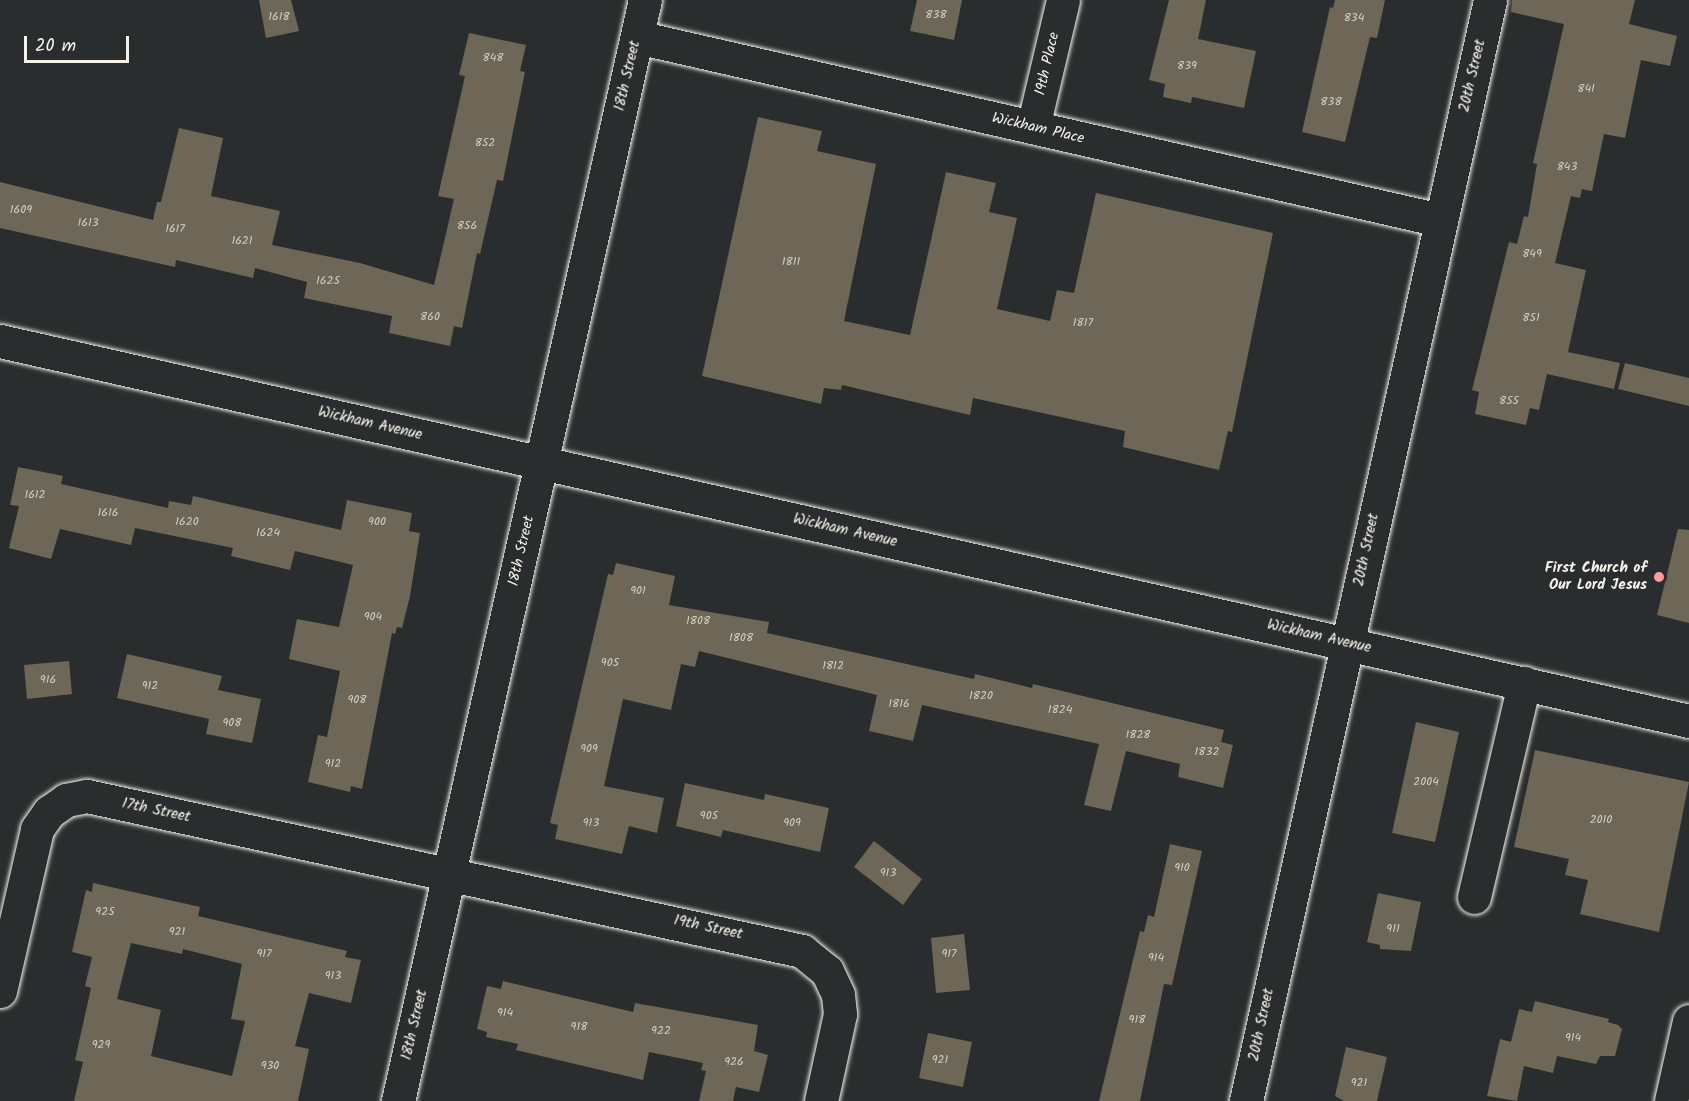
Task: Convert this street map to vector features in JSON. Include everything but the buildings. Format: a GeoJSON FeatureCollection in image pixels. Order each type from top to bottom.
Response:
{"type":"FeatureCollection","features":[{"type":"Feature","properties":{"kind":"street","name":"18th Street"},"geometry":{"type":"LineString","coordinates":[[398,1101],[645,0]]}},
{"type":"Feature","properties":{"kind":"street","name":"19th Place"},"geometry":{"type":"LineString","coordinates":[[1033,128],[1063,0]]}},
{"type":"Feature","properties":{"kind":"street","name":"20th Street"},"geometry":{"type":"LineString","coordinates":[[1246,1101],[1490,0]]}},
{"type":"Feature","properties":{"kind":"street","name":"Wickham Place"},"geometry":{"type":"LineString","coordinates":[[637,37],[1440,220]]}},
{"type":"Feature","properties":{"kind":"street","name":"Wickham Avenue"},"geometry":{"type":"LineString","coordinates":[[0,341],[1689,721]]}},
{"type":"Feature","properties":{"kind":"street"},"geometry":{"type":"LineString","coordinates":[[1474,897],[1524,683]]}},
{"type":"Feature","properties":{"kind":"street","name":"17th Street"},"geometry":{"type":"LineString","coordinates":[[0,991],[37,830],[49,812],[66,800],[87,796],[449,874]]}},
{"type":"Feature","properties":{"kind":"street","name":"19th Street"},"geometry":{"type":"LineString","coordinates":[[449,874],[774,942],[802,951],[827,971],[838,995],[837,1035],[821,1101]]}},
{"type":"Feature","properties":{"kind":"street"},"geometry":{"type":"LineString","coordinates":[[1671,1101],[1689,1021]]}},
{"type":"Feature","properties":{"kind":"place","name":"First Church of Our Lord Jesus"},"geometry":{"type":"Point","coordinates":[1659,577]}}]}
